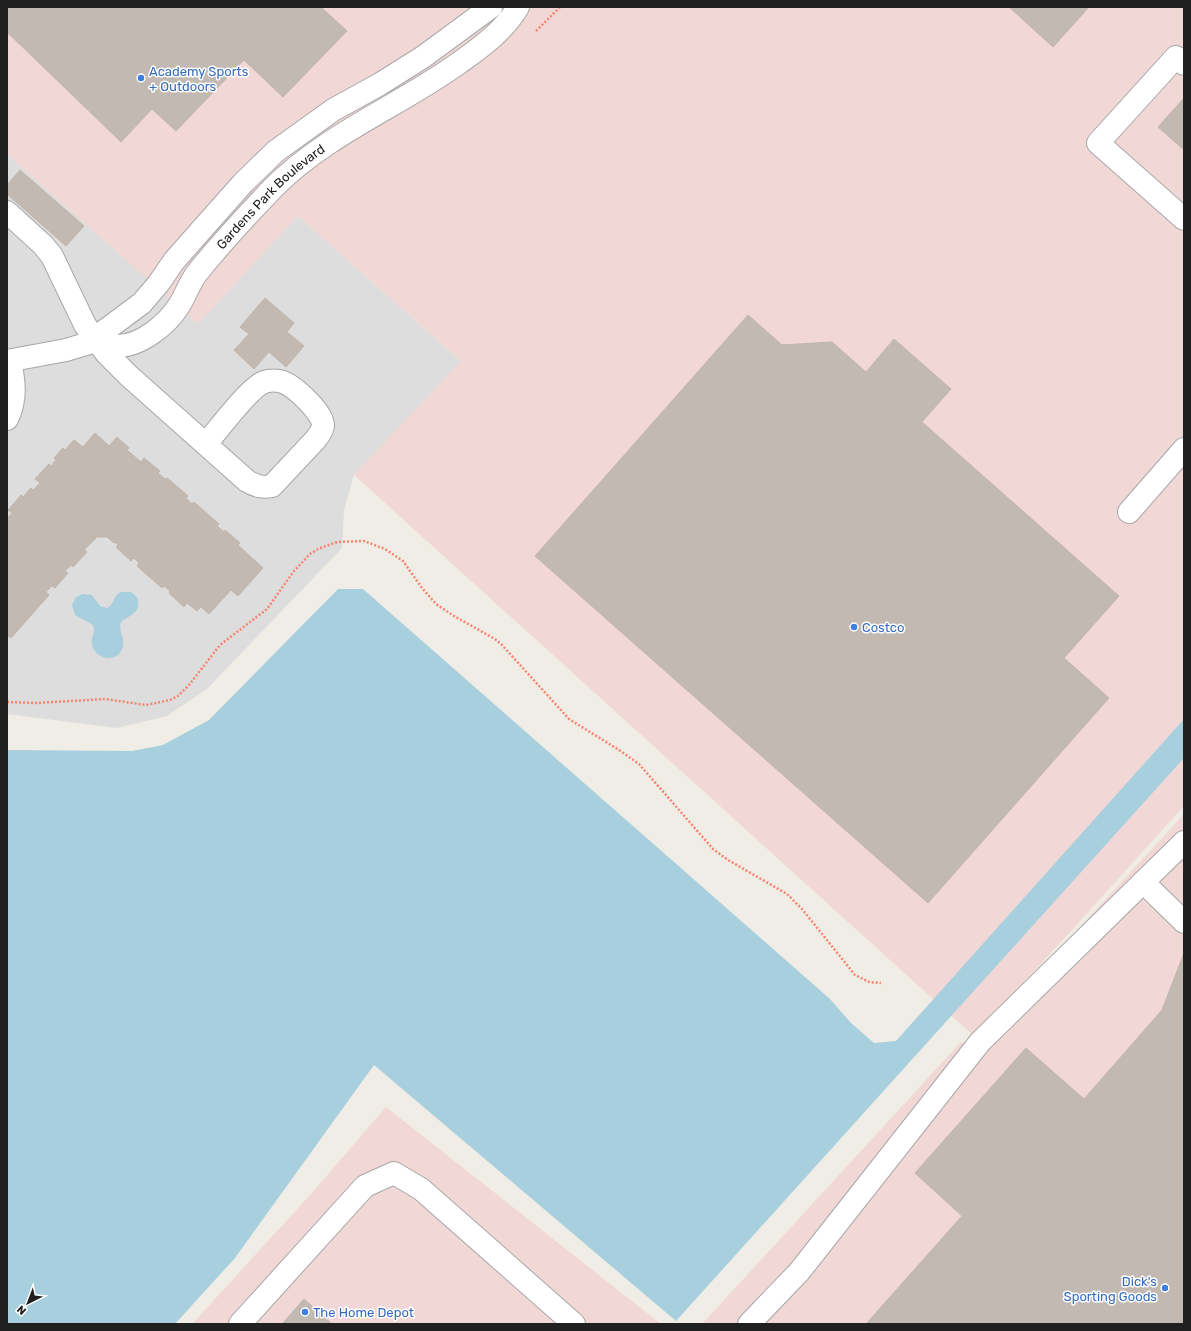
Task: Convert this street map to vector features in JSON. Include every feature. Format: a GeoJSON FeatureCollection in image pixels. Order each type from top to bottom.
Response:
{"type":"FeatureCollection","features":[{"type":"Feature","properties":{"kind":"street","name":"Gardens Park Boulevard"},"geometry":{"type":"LineString","coordinates":[[491,7],[423,57],[380,84],[333,110],[296,135],[260,166],[203,228],[222,245],[263,199],[302,163],[338,136],[419,89],[468,56],[504,26],[518,7]]}},
{"type":"Feature","properties":{"kind":"street"},"geometry":{"type":"LineString","coordinates":[[1184,64],[1176,57],[1098,143],[1184,219]]}},
{"type":"Feature","properties":{"kind":"street"},"geometry":{"type":"LineString","coordinates":[[7,212],[43,245],[52,256],[66,281],[76,308],[96,341],[129,376],[247,481],[255,486],[263,488],[272,486],[279,481],[316,439],[321,432],[323,425],[321,416],[316,409],[291,386],[282,382],[273,381],[257,386],[206,444]]}},
{"type":"Feature","properties":{"kind":"street"},"geometry":{"type":"LineString","coordinates":[[96,341],[103,332],[142,303],[159,283],[174,261],[203,228]]}},
{"type":"Feature","properties":{"kind":"street"},"geometry":{"type":"LineString","coordinates":[[7,419],[14,396],[13,376],[8,361],[66,350],[96,341],[116,346],[125,346],[150,334],[161,325],[179,305],[198,273],[222,245]]}},
{"type":"Feature","properties":{"kind":"street"},"geometry":{"type":"LineString","coordinates":[[142,303],[161,325]]}},
{"type":"Feature","properties":{"kind":"street"},"geometry":{"type":"LineString","coordinates":[[1129,512],[1184,449]]}},
{"type":"Feature","properties":{"kind":"street"},"geometry":{"type":"LineString","coordinates":[[749,1324],[799,1272],[980,1042],[1184,842]]}},
{"type":"Feature","properties":{"kind":"street"},"geometry":{"type":"LineString","coordinates":[[1143,882],[1184,922]]}},
{"type":"Feature","properties":{"kind":"street"},"geometry":{"type":"LineString","coordinates":[[240,1324],[365,1186],[394,1173],[421,1189],[574,1324]]}},
{"type":"Feature","properties":{"kind":"path"},"geometry":{"type":"LineString","coordinates":[[536,32],[560,7]]}},
{"type":"Feature","properties":{"kind":"path"},"geometry":{"type":"LineString","coordinates":[[7,702],[36,703],[106,699],[146,705],[170,700],[178,696],[189,685],[220,645],[267,609],[294,571],[310,554],[318,549],[337,542],[355,540],[374,545],[403,561],[429,596],[444,610],[502,645],[569,719],[625,753],[639,764],[713,849],[728,860],[787,894],[802,908],[855,975],[869,982],[881,983]]}},
{"type":"Feature","properties":{"kind":"shaded area"},"geometry":{"type":"Polygon","coordinates":[[[7,7],[1184,7],[1184,806],[975,1037],[354,475],[461,361],[298,216],[198,324],[7,154],[7,7]]]}},
{"type":"Feature","properties":{"kind":"shaded area"},"geometry":{"type":"Polygon","coordinates":[[[7,154],[198,323],[298,216],[462,362],[354,475],[344,510],[342,548],[207,689],[167,716],[117,728],[7,714],[7,154]]]}},
{"type":"Feature","properties":{"kind":"shaded area"},"geometry":{"type":"Polygon","coordinates":[[[1184,814],[1184,1324],[702,1324],[960,1043],[976,1040],[1184,814]]]}},
{"type":"Feature","properties":{"kind":"shaded area"},"geometry":{"type":"Polygon","coordinates":[[[386,1107],[661,1324],[192,1324],[311,1194],[386,1107]]]}},
{"type":"Feature","properties":{"kind":"water"},"geometry":{"type":"Polygon","coordinates":[[[338,589],[363,589],[830,999],[851,1023],[874,1043],[896,1041],[1184,719],[1184,758],[676,1321],[374,1065],[235,1258],[175,1324],[7,1324],[7,750],[132,751],[163,745],[209,720],[338,589]]]}},
{"type":"Feature","properties":{"kind":"water"},"geometry":{"type":"Polygon","coordinates":[[[122,592],[131,592],[137,597],[138,607],[135,612],[121,622],[120,628],[123,646],[121,651],[113,657],[103,657],[94,650],[92,645],[94,631],[93,625],[75,615],[72,605],[76,597],[83,594],[92,595],[100,606],[107,608],[117,595],[122,592]]]}},
{"type":"Feature","properties":{"kind":"building","name":"Academy Sports + Outdoors"},"geometry":{"type":"Polygon","coordinates":[[[7,7],[321,7],[347,31],[283,97],[244,60],[176,131],[152,109],[121,142],[7,32],[7,7]]]}},
{"type":"Feature","properties":{"kind":"building"},"geometry":{"type":"Polygon","coordinates":[[[1009,7],[1089,7],[1053,47],[1009,7]]]}},
{"type":"Feature","properties":{"kind":"building"},"geometry":{"type":"Polygon","coordinates":[[[1184,98],[1184,150],[1158,127],[1184,98]]]}},
{"type":"Feature","properties":{"kind":"building"},"geometry":{"type":"Polygon","coordinates":[[[20,170],[84,226],[66,246],[7,194],[7,185],[20,170]]]}},
{"type":"Feature","properties":{"kind":"building"},"geometry":{"type":"Polygon","coordinates":[[[265,298],[294,323],[287,332],[304,346],[286,367],[269,352],[254,369],[234,350],[249,334],[240,327],[265,298]]]}},
{"type":"Feature","properties":{"kind":"building","name":"Costco"},"geometry":{"type":"Polygon","coordinates":[[[748,315],[782,345],[832,342],[866,372],[894,339],[951,389],[922,422],[1119,596],[1064,658],[1109,698],[928,903],[535,556],[748,315]]]}},
{"type":"Feature","properties":{"kind":"building"},"geometry":{"type":"Polygon","coordinates":[[[95,433],[109,446],[117,437],[129,448],[127,450],[141,462],[144,458],[160,471],[158,473],[165,479],[167,478],[188,496],[186,498],[192,504],[194,502],[219,524],[217,526],[224,532],[225,530],[240,543],[238,545],[263,568],[238,596],[231,590],[209,614],[201,607],[197,611],[187,603],[184,607],[169,593],[170,591],[164,586],[162,588],[137,566],[139,563],[134,558],[131,561],[116,547],[118,545],[115,542],[114,543],[107,537],[97,537],[84,550],[87,552],[73,567],[71,565],[65,571],[68,573],[55,588],[52,586],[46,592],[49,595],[11,638],[7,635],[7,519],[12,513],[8,510],[21,495],[23,497],[31,488],[33,490],[40,483],[35,479],[49,464],[51,466],[56,460],[54,458],[63,448],[65,450],[74,440],[83,447],[95,433]]]}},
{"type":"Feature","properties":{"kind":"building"},"geometry":{"type":"Polygon","coordinates":[[[1184,953],[1184,1324],[866,1324],[962,1216],[915,1173],[1026,1048],[1084,1099],[1162,1010],[1184,953]]]}},
{"type":"Feature","properties":{"kind":"building","name":"The Home Depot"},"geometry":{"type":"Polygon","coordinates":[[[304,1299],[332,1324],[282,1324],[304,1299]]]}},
{"type":"Feature","properties":{"kind":"place","name":"Academy Sports + Outdoors"},"geometry":{"type":"Point","coordinates":[141,78]}},
{"type":"Feature","properties":{"kind":"place","name":"Costco"},"geometry":{"type":"Point","coordinates":[854,627]}},
{"type":"Feature","properties":{"kind":"place","name":"Dick's Sporting Goods"},"geometry":{"type":"Point","coordinates":[1165,1288]}},
{"type":"Feature","properties":{"kind":"place","name":"The Home Depot"},"geometry":{"type":"Point","coordinates":[305,1312]}}]}
